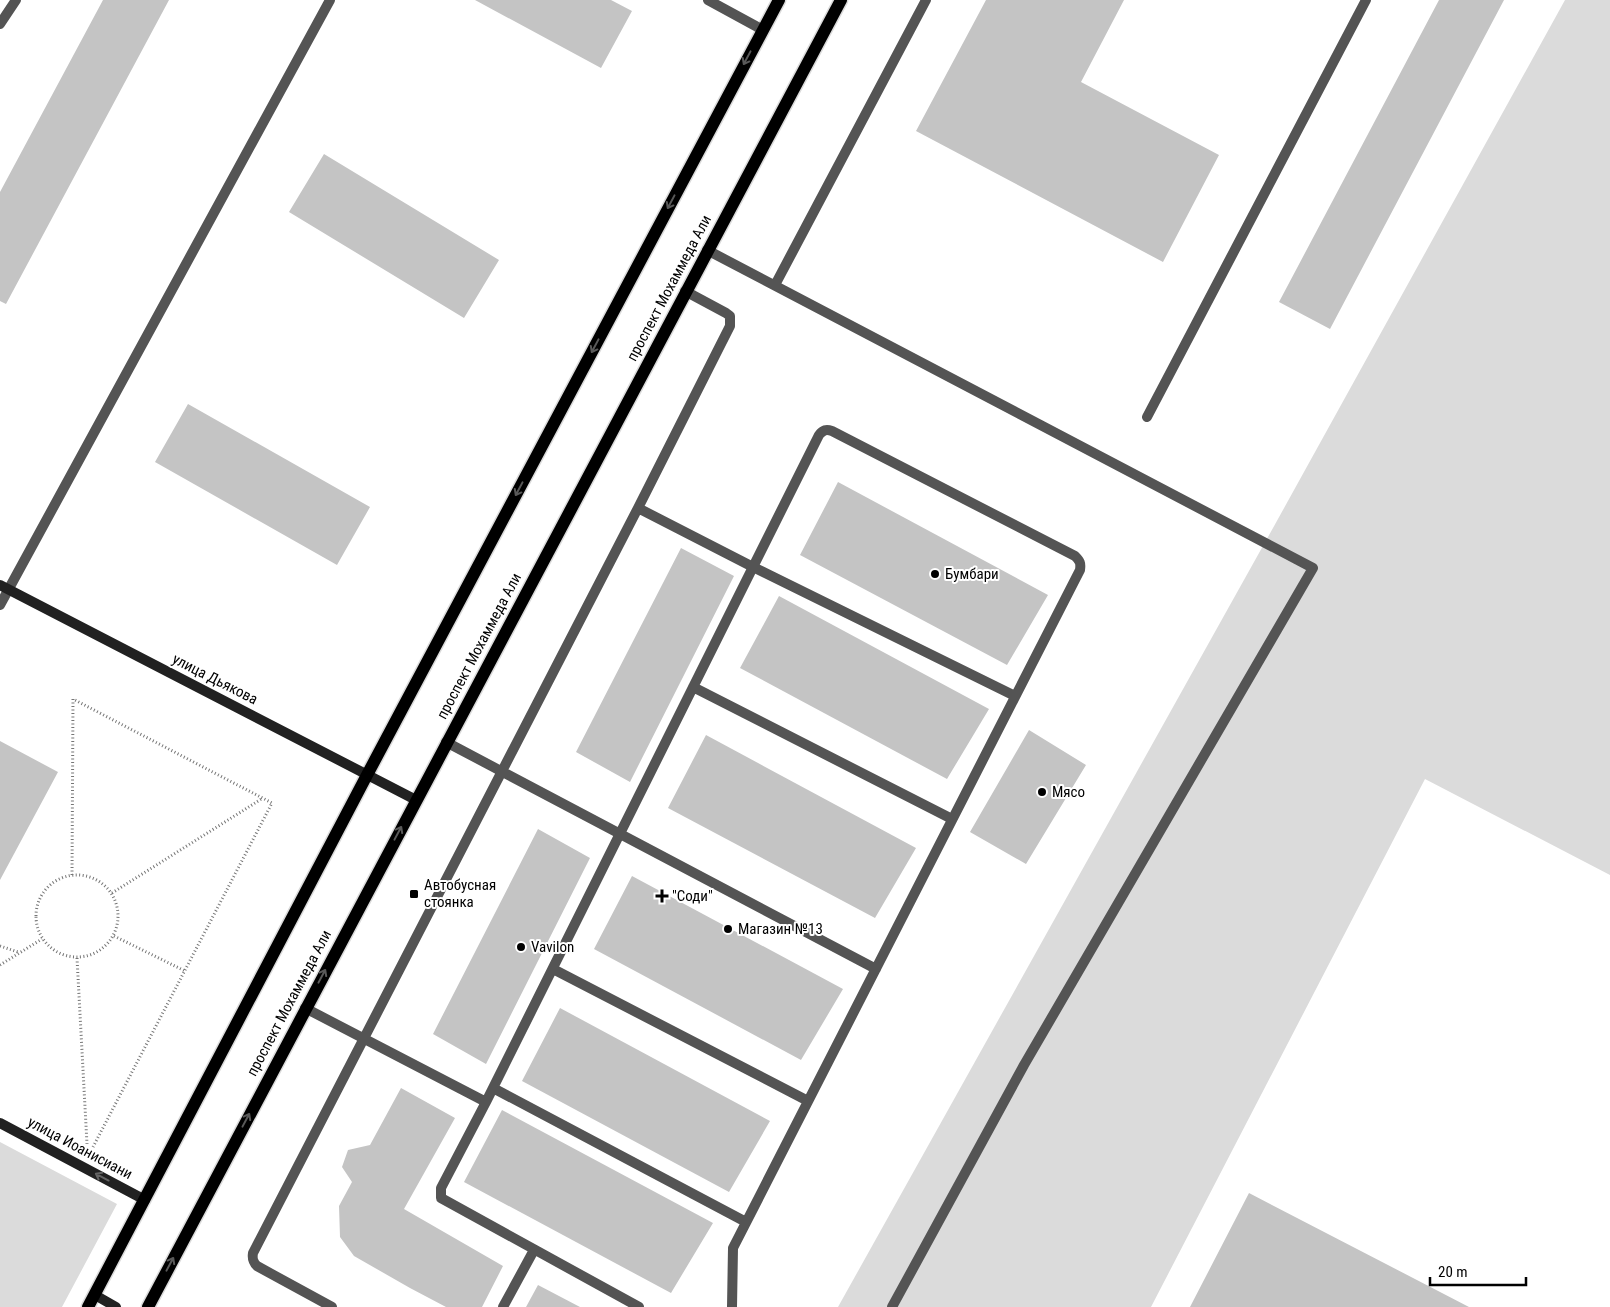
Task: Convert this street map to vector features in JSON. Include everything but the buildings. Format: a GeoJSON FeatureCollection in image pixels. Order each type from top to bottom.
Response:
{"type":"FeatureCollection","features":[{"type":"Feature","properties":{"kind":"main road"},"geometry":{"type":"LineString","coordinates":[[88,1307],[367,775],[779,0]]}},
{"type":"Feature","properties":{"kind":"main road","name":"проспект Мохаммеда Али"},"geometry":{"type":"LineString","coordinates":[[148,1307],[685,291],[841,0]]}},
{"type":"Feature","properties":{"kind":"street","name":"улица Дьякова"},"geometry":{"type":"LineString","coordinates":[[4,587],[416,800]]}},
{"type":"Feature","properties":{"kind":"street","name":"улица Иоанисиани"},"geometry":{"type":"LineString","coordinates":[[0,1123],[145,1200]]}},
{"type":"Feature","properties":{"kind":"street"},"geometry":{"type":"LineString","coordinates":[[95,1295],[116,1307]]}},
{"type":"Feature","properties":{"kind":"lane"},"geometry":{"type":"LineString","coordinates":[[0,24],[16,0]]}},
{"type":"Feature","properties":{"kind":"lane"},"geometry":{"type":"LineString","coordinates":[[0,605],[4,587],[330,0]]}},
{"type":"Feature","properties":{"kind":"lane"},"geometry":{"type":"LineString","coordinates":[[708,0],[762,30]]}},
{"type":"Feature","properties":{"kind":"lane"},"geometry":{"type":"LineString","coordinates":[[774,285],[926,0]]}},
{"type":"Feature","properties":{"kind":"lane"},"geometry":{"type":"LineString","coordinates":[[1147,417],[1366,0]]}},
{"type":"Feature","properties":{"kind":"lane"},"geometry":{"type":"LineString","coordinates":[[708,250],[1313,568],[1024,1065],[892,1307]]}},
{"type":"Feature","properties":{"kind":"lane"},"geometry":{"type":"LineString","coordinates":[[332,1307],[257,1266],[252,1258],[730,326],[730,316],[685,291]]}},
{"type":"Feature","properties":{"kind":"lane"},"geometry":{"type":"LineString","coordinates":[[640,1307],[441,1198],[441,1188],[486,1102],[819,435],[822,431],[827,430],[1075,556],[1081,565],[746,1222],[732,1252],[732,1307]]}},
{"type":"Feature","properties":{"kind":"lane"},"geometry":{"type":"LineString","coordinates":[[638,508],[1015,696]]}},
{"type":"Feature","properties":{"kind":"lane"},"geometry":{"type":"LineString","coordinates":[[693,687],[952,819]]}},
{"type":"Feature","properties":{"kind":"lane"},"geometry":{"type":"LineString","coordinates":[[446,742],[876,968]]}},
{"type":"Feature","properties":{"kind":"lane"},"geometry":{"type":"LineString","coordinates":[[552,969],[808,1101]]}},
{"type":"Feature","properties":{"kind":"lane"},"geometry":{"type":"LineString","coordinates":[[305,1008],[486,1102]]}},
{"type":"Feature","properties":{"kind":"lane"},"geometry":{"type":"LineString","coordinates":[[493,1088],[746,1222]]}},
{"type":"Feature","properties":{"kind":"lane"},"geometry":{"type":"LineString","coordinates":[[504,1307],[534,1250]]}},
{"type":"Feature","properties":{"kind":"path"},"geometry":{"type":"LineString","coordinates":[[72,875],[73,699],[272,803],[92,1148]]}},
{"type":"Feature","properties":{"kind":"path"},"geometry":{"type":"LineString","coordinates":[[112,893],[263,798]]}},
{"type":"Feature","properties":{"kind":"path"},"geometry":{"type":"LineString","coordinates":[[72,875],[83,876],[94,879],[112,893],[119,914],[114,936],[98,952],[77,958],[63,956],[51,949],[42,939],[37,926],[36,912],[40,899],[48,888],[59,880],[72,875]]}},
{"type":"Feature","properties":{"kind":"path"},"geometry":{"type":"LineString","coordinates":[[114,936],[185,971]]}},
{"type":"Feature","properties":{"kind":"path"},"geometry":{"type":"LineString","coordinates":[[0,964],[42,939]]}},
{"type":"Feature","properties":{"kind":"path"},"geometry":{"type":"LineString","coordinates":[[0,946],[19,953]]}},
{"type":"Feature","properties":{"kind":"path"},"geometry":{"type":"LineString","coordinates":[[77,958],[87,1147]]}},
{"type":"Feature","properties":{"kind":"shaded area"},"geometry":{"type":"Polygon","coordinates":[[[1565,0],[1610,0],[1610,875],[1425,779],[1151,1307],[838,1307],[1273,528],[1565,0]]]}},
{"type":"Feature","properties":{"kind":"shaded area"},"geometry":{"type":"Polygon","coordinates":[[[0,1142],[117,1204],[62,1307],[0,1307],[0,1142]]]}},
{"type":"Feature","properties":{"kind":"place","name":"Бумбари"},"geometry":{"type":"Point","coordinates":[935,574]}},
{"type":"Feature","properties":{"kind":"place","name":"Мясо"},"geometry":{"type":"Point","coordinates":[1042,792]}},
{"type":"Feature","properties":{"kind":"place","name":"Автобусная стоянка"},"geometry":{"type":"Point","coordinates":[414,894]}},
{"type":"Feature","properties":{"kind":"place","name":"\"Соди\""},"geometry":{"type":"Point","coordinates":[662,896]}},
{"type":"Feature","properties":{"kind":"place","name":"Магазин №13"},"geometry":{"type":"Point","coordinates":[728,929]}},
{"type":"Feature","properties":{"kind":"place","name":"Vavilon"},"geometry":{"type":"Point","coordinates":[521,947]}}]}
